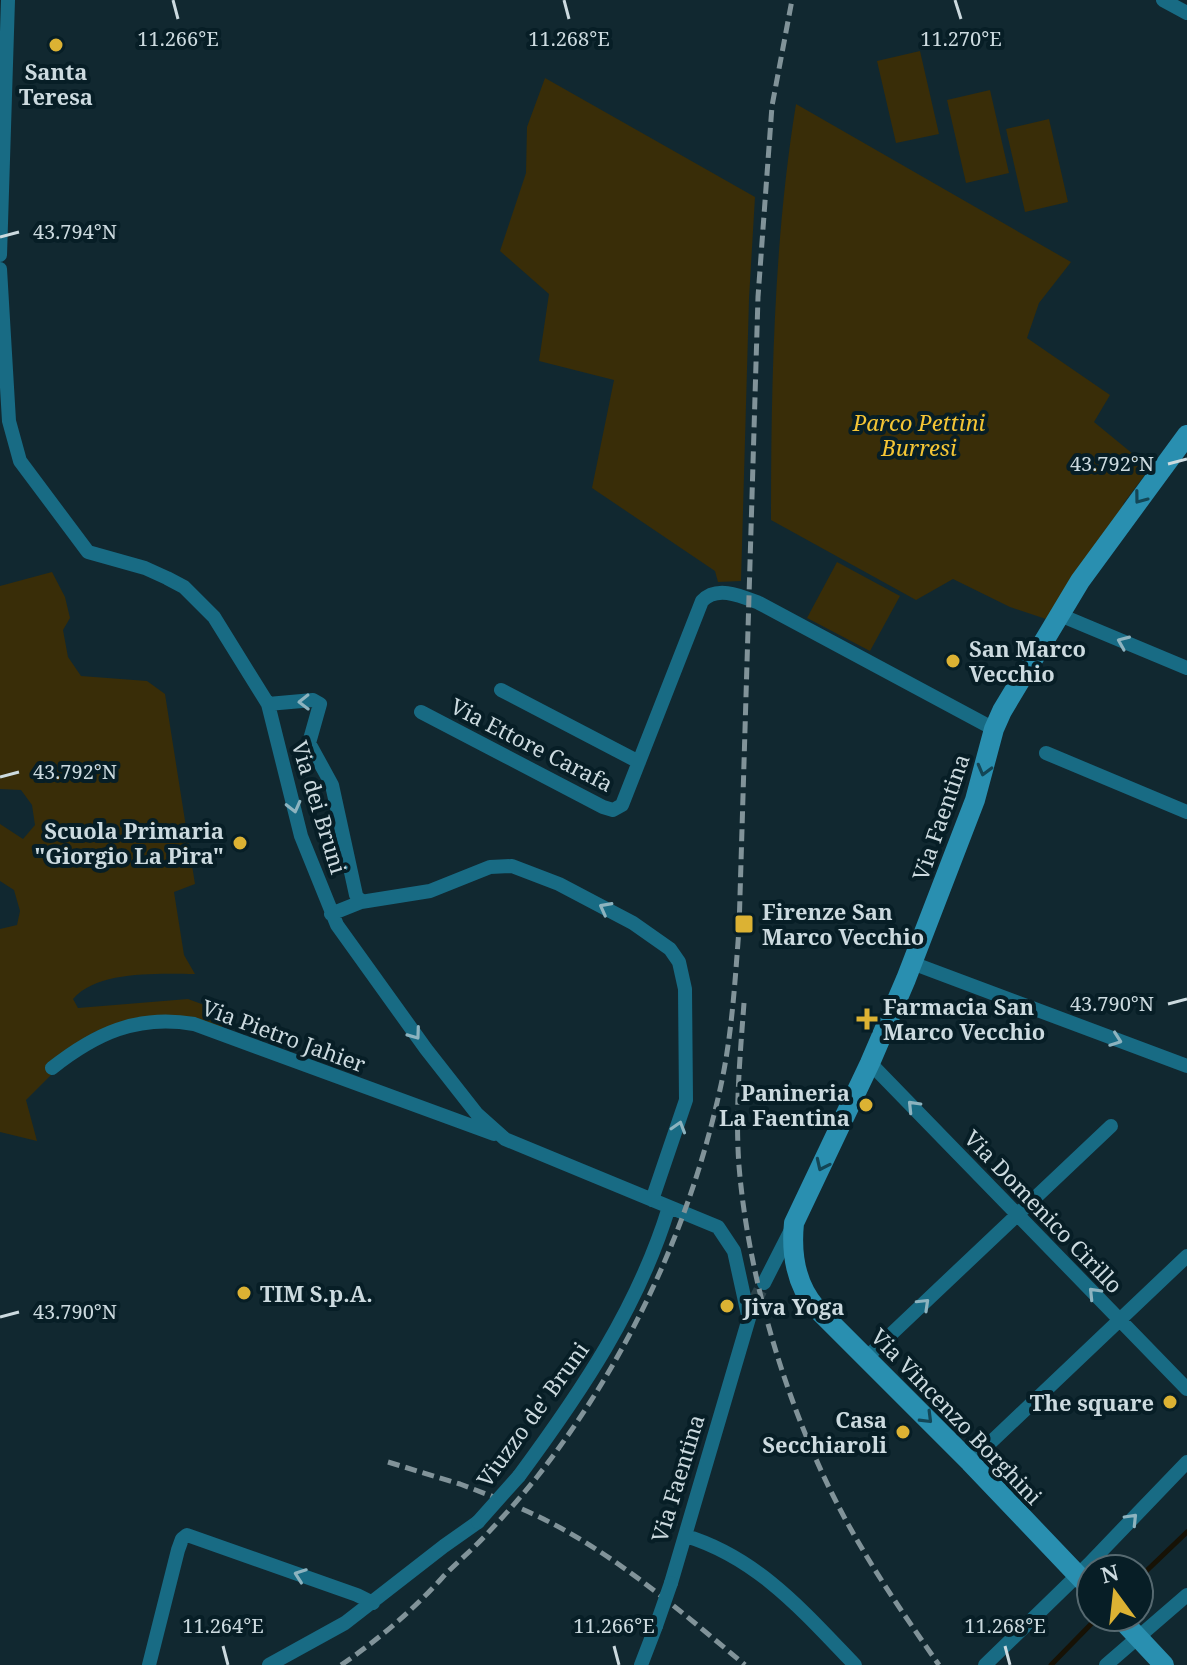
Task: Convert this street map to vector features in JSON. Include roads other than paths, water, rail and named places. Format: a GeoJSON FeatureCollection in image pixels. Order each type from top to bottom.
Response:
{"type":"FeatureCollection","features":[{"type":"Feature","properties":{"kind":"street"},"geometry":{"type":"LineString","coordinates":[[0,255],[8,0]]}},
{"type":"Feature","properties":{"kind":"street"},"geometry":{"type":"LineString","coordinates":[[1163,0],[1187,13]]}},
{"type":"Feature","properties":{"kind":"street","name":"Via dei Bruni"},"geometry":{"type":"LineString","coordinates":[[0,269],[9,421],[20,461],[88,552],[145,568],[184,587],[214,617],[268,704],[301,836],[331,914],[346,940],[477,1114],[505,1139],[711,1223],[728,1239],[734,1251],[751,1309]]}},
{"type":"Feature","properties":{"kind":"street","name":"Via Faentina"},"geometry":{"type":"LineString","coordinates":[[764,1283],[870,1063],[912,963],[975,800],[994,729],[1014,689],[1080,581],[1187,435]]}},
{"type":"Feature","properties":{"kind":"street"},"geometry":{"type":"LineString","coordinates":[[501,690],[639,762],[702,601],[718,592],[759,603],[994,729]]}},
{"type":"Feature","properties":{"kind":"street"},"geometry":{"type":"LineString","coordinates":[[1060,615],[1187,668]]}},
{"type":"Feature","properties":{"kind":"street"},"geometry":{"type":"LineString","coordinates":[[268,704],[313,700],[320,704],[309,743],[332,785],[356,895],[361,902]]}},
{"type":"Feature","properties":{"kind":"street","name":"Via Ettore Carafa"},"geometry":{"type":"LineString","coordinates":[[421,712],[613,810],[622,805],[639,762]]}},
{"type":"Feature","properties":{"kind":"street"},"geometry":{"type":"LineString","coordinates":[[1046,753],[1187,812]]}},
{"type":"Feature","properties":{"kind":"street"},"geometry":{"type":"LineString","coordinates":[[331,914],[361,902],[430,891],[490,867],[512,866],[559,884],[633,923],[670,949],[679,962],[685,989],[686,1100],[652,1200]]}},
{"type":"Feature","properties":{"kind":"street"},"geometry":{"type":"LineString","coordinates":[[912,963],[1187,1066]]}},
{"type":"Feature","properties":{"kind":"street","name":"Via Pietro Jahier"},"geometry":{"type":"LineString","coordinates":[[52,1068],[82,1045],[125,1028],[157,1020],[175,1021],[194,1024],[505,1139]]}},
{"type":"Feature","properties":{"kind":"street","name":"Via Domenico Cirillo"},"geometry":{"type":"LineString","coordinates":[[870,1063],[1187,1389]]}},
{"type":"Feature","properties":{"kind":"street"},"geometry":{"type":"LineString","coordinates":[[867,1357],[1111,1126]]}},
{"type":"Feature","properties":{"kind":"street","name":"Viuzzo de' Bruni"},"geometry":{"type":"LineString","coordinates":[[269,1665],[334,1630],[373,1603],[478,1522],[519,1476],[604,1354],[641,1283],[669,1207]]}},
{"type":"Feature","properties":{"kind":"street","name":"Via Vincenzo Borghini"},"geometry":{"type":"LineString","coordinates":[[794,1223],[794,1256],[806,1293],[816,1308],[1075,1572]]}},
{"type":"Feature","properties":{"kind":"street"},"geometry":{"type":"LineString","coordinates":[[970,1462],[1187,1256]]}},
{"type":"Feature","properties":{"kind":"street","name":"Via Faentina"},"geometry":{"type":"LineString","coordinates":[[641,1665],[686,1536],[751,1309]]}},
{"type":"Feature","properties":{"kind":"street"},"geometry":{"type":"LineString","coordinates":[[1112,1553],[1187,1462]]}},
{"type":"Feature","properties":{"kind":"street"},"geometry":{"type":"LineString","coordinates":[[149,1665],[178,1550],[187,1535],[373,1603]]}},
{"type":"Feature","properties":{"kind":"street"},"geometry":{"type":"LineString","coordinates":[[686,1536],[725,1550],[756,1570],[797,1605],[855,1665]]}},
{"type":"Feature","properties":{"kind":"street"},"geometry":{"type":"LineString","coordinates":[[985,1665],[1075,1593]]}},
{"type":"Feature","properties":{"kind":"street"},"geometry":{"type":"LineString","coordinates":[[1106,1665],[1187,1595]]}},
{"type":"Feature","properties":{"kind":"street"},"geometry":{"type":"LineString","coordinates":[[1133,1633],[1164,1665]]}},
{"type":"Feature","properties":{"kind":"waterway"},"geometry":{"type":"LineString","coordinates":[[1155,1563],[1187,1532]]}},
{"type":"Feature","properties":{"kind":"waterway"},"geometry":{"type":"LineString","coordinates":[[1051,1665],[1082,1633]]}},
{"type":"Feature","properties":{"kind":"tunnel"},"geometry":{"type":"LineString","coordinates":[[754,1303],[764,1283]]}},
{"type":"Feature","properties":{"kind":"railway"},"geometry":{"type":"LineString","coordinates":[[341,1665],[407,1613],[480,1542],[531,1484],[569,1433],[627,1340],[651,1292],[673,1242],[708,1138],[728,1046],[739,929],[758,297],[772,106],[792,0]]}},
{"type":"Feature","properties":{"kind":"railway"},"geometry":{"type":"LineString","coordinates":[[744,1003],[738,1104],[739,1166],[753,1260],[777,1356],[793,1403],[831,1492],[873,1567],[939,1665]]}},
{"type":"Feature","properties":{"kind":"railway"},"geometry":{"type":"LineString","coordinates":[[388,1462],[494,1497]]}},
{"type":"Feature","properties":{"kind":"railway"},"geometry":{"type":"LineString","coordinates":[[522,1509],[611,1559],[745,1665]]}},
{"type":"Feature","properties":{"kind":"place","name":"Santa Teresa"},"geometry":{"type":"Point","coordinates":[56,45]}},
{"type":"Feature","properties":{"kind":"place","name":"San Marco Vecchio"},"geometry":{"type":"Point","coordinates":[953,661]}},
{"type":"Feature","properties":{"kind":"place","name":"Scuola Primaria \"Giorgio La Pira\""},"geometry":{"type":"Point","coordinates":[240,843]}},
{"type":"Feature","properties":{"kind":"place","name":"Firenze San Marco Vecchio"},"geometry":{"type":"Point","coordinates":[744,924]}},
{"type":"Feature","properties":{"kind":"place","name":"Farmacia San Marco Vecchio"},"geometry":{"type":"Point","coordinates":[867,1019]}},
{"type":"Feature","properties":{"kind":"place","name":"Panineria La Faentina"},"geometry":{"type":"Point","coordinates":[866,1105]}},
{"type":"Feature","properties":{"kind":"place","name":"TIM S.p.A."},"geometry":{"type":"Point","coordinates":[244,1293]}},
{"type":"Feature","properties":{"kind":"place","name":"Jiva Yoga"},"geometry":{"type":"Point","coordinates":[727,1306]}},
{"type":"Feature","properties":{"kind":"place","name":"The square"},"geometry":{"type":"Point","coordinates":[1170,1402]}},
{"type":"Feature","properties":{"kind":"place","name":"Casa Secchiaroli"},"geometry":{"type":"Point","coordinates":[903,1432]}},
{"type":"Feature","properties":{"kind":"park label","name":"Parco Pettini Burresi"},"geometry":{"type":"Point","coordinates":[919,434]}}]}
